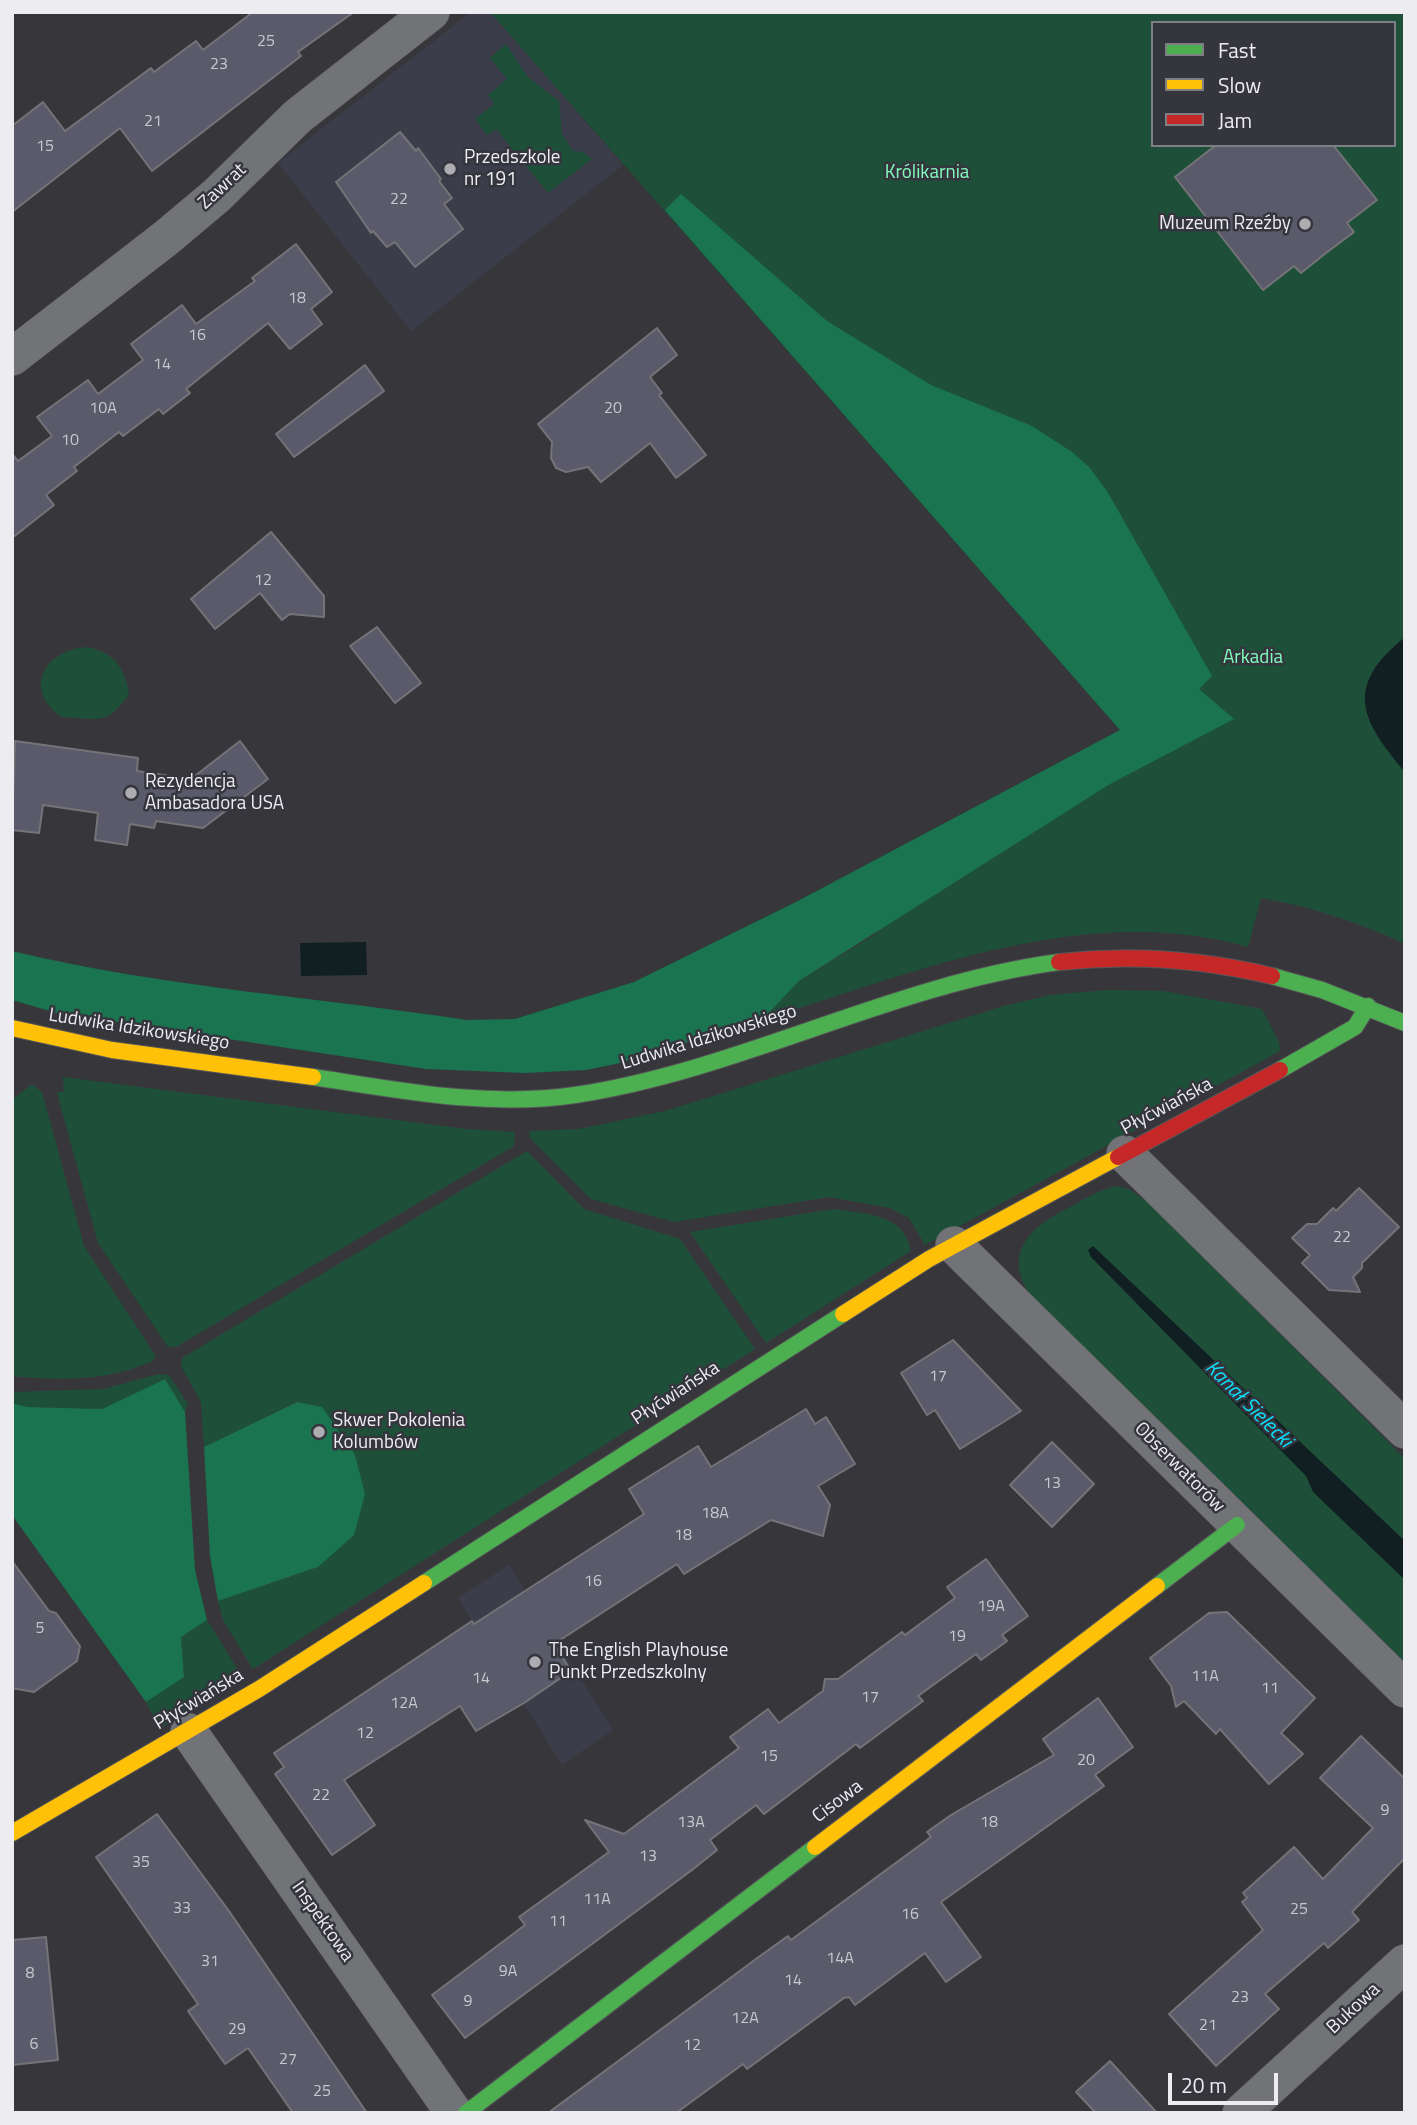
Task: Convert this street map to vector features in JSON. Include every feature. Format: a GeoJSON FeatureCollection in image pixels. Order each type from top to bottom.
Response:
{"type":"FeatureCollection","features":[{"type":"Feature","properties":{"kind":"street","name":"Zawrat"},"geometry":{"type":"LineString","coordinates":[[12,357],[166,238],[216,196],[299,116],[431,12]]}},
{"type":"Feature","properties":{"kind":"street","name":"Ludwika Idzikowskiego"},"geometry":{"type":"LineString","coordinates":[[12,1028],[80,1045],[338,1080],[458,1096],[528,1098],[570,1096],[652,1081],[951,985],[1059,961],[1118,956],[1254,970],[1368,1006],[1405,1023]]}},
{"type":"Feature","properties":{"kind":"street","name":"Płyćwiańska"},"geometry":{"type":"LineString","coordinates":[[12,1833],[189,1732],[769,1359],[954,1245],[1335,1040],[1355,1027],[1368,1006]]}},
{"type":"Feature","properties":{"kind":"street"},"geometry":{"type":"LineString","coordinates":[[1125,1154],[1405,1430]]}},
{"type":"Feature","properties":{"kind":"street","name":"Obserwatorów"},"geometry":{"type":"LineString","coordinates":[[954,1245],[1405,1689]]}},
{"type":"Feature","properties":{"kind":"street","name":"Cisowa"},"geometry":{"type":"LineString","coordinates":[[466,2113],[1237,1525]]}},
{"type":"Feature","properties":{"kind":"street","name":"Inspektowa"},"geometry":{"type":"LineString","coordinates":[[189,1732],[454,2113]]}},
{"type":"Feature","properties":{"kind":"street","name":"Bukowa"},"geometry":{"type":"LineString","coordinates":[[1241,2113],[1405,1963]]}},
{"type":"Feature","properties":{"kind":"shaded area","name":"Przedszkole nr 191"},"geometry":{"type":"Polygon","coordinates":[[[471,12],[490,12],[623,165],[411,331],[278,163],[471,12]]]}},
{"type":"Feature","properties":{"kind":"shaded area","name":"The English Playhouse Punkt Przedszkolny"},"geometry":{"type":"Polygon","coordinates":[[[509,1565],[613,1730],[562,1765],[458,1598],[509,1565]]]}},
{"type":"Feature","properties":{"kind":"green space"},"geometry":{"type":"Polygon","coordinates":[[[490,12],[1405,12],[1405,944],[1334,916],[1261,898],[1248,947],[1186,935],[1125,932],[1063,937],[1002,948],[941,964],[762,1020],[799,981],[881,931],[515,1019],[634,982],[796,902],[1120,730],[490,12]]]}},
{"type":"Feature","properties":{"kind":"green space"},"geometry":{"type":"Polygon","coordinates":[[[506,44],[528,77],[559,101],[562,134],[573,151],[583,152],[592,159],[548,193],[496,129],[487,135],[475,119],[494,104],[488,95],[507,79],[490,58],[506,44]]]}},
{"type":"Feature","properties":{"kind":"green space"},"geometry":{"type":"Polygon","coordinates":[[[681,194],[827,321],[931,385],[1032,426],[1072,452],[1089,467],[1107,491],[1212,676],[1199,689],[1234,719],[1110,784],[799,981],[762,1020],[620,1063],[586,1070],[525,1073],[426,1069],[57,1013],[12,1000],[12,951],[181,983],[467,1020],[515,1019],[634,982],[796,902],[1120,730],[665,210],[681,194]]]}},
{"type":"Feature","properties":{"kind":"green space"},"geometry":{"type":"Polygon","coordinates":[[[87,647],[104,653],[117,663],[125,676],[129,694],[108,716],[93,719],[62,717],[43,695],[43,673],[59,655],[87,647]]]}},
{"type":"Feature","properties":{"kind":"green space"},"geometry":{"type":"Polygon","coordinates":[[[1107,990],[1163,991],[1262,1009],[1279,1042],[1280,1051],[925,1245],[909,1218],[890,1208],[829,1197],[674,1222],[591,1199],[530,1138],[529,1131],[579,1129],[665,1111],[1004,1006],[1050,995],[1107,990]]]}},
{"type":"Feature","properties":{"kind":"green space"},"geometry":{"type":"Polygon","coordinates":[[[63,1077],[466,1129],[515,1132],[514,1146],[176,1347],[168,1347],[98,1243],[57,1093],[64,1091],[63,1077]]]}},
{"type":"Feature","properties":{"kind":"green space"},"geometry":{"type":"Polygon","coordinates":[[[32,1084],[42,1092],[84,1246],[155,1355],[153,1361],[136,1368],[84,1378],[12,1376],[12,1100],[32,1084]]]}},
{"type":"Feature","properties":{"kind":"green space"},"geometry":{"type":"Polygon","coordinates":[[[527,1151],[584,1209],[680,1239],[755,1349],[253,1669],[223,1620],[218,1601],[318,1567],[296,1402],[204,1447],[201,1402],[181,1366],[182,1358],[527,1151]]]}},
{"type":"Feature","properties":{"kind":"green space"},"geometry":{"type":"Polygon","coordinates":[[[1117,1186],[1129,1189],[1151,1205],[1405,1459],[1405,1664],[1031,1296],[1019,1266],[1024,1243],[1054,1216],[1098,1192],[1117,1186]]]}},
{"type":"Feature","properties":{"kind":"green space"},"geometry":{"type":"Polygon","coordinates":[[[834,1209],[870,1214],[892,1222],[907,1238],[911,1251],[766,1343],[690,1232],[834,1209]]]}},
{"type":"Feature","properties":{"kind":"green space"},"geometry":{"type":"Polygon","coordinates":[[[159,1374],[169,1375],[188,1404],[185,1412],[165,1379],[102,1409],[27,1407],[12,1403],[12,1392],[103,1389],[159,1374]]]}},
{"type":"Feature","properties":{"kind":"green space"},"geometry":{"type":"Polygon","coordinates":[[[165,1379],[185,1412],[195,1570],[207,1620],[181,1637],[184,1677],[146,1702],[12,1515],[12,1403],[27,1407],[102,1409],[165,1379]]]}},
{"type":"Feature","properties":{"kind":"green space"},"geometry":{"type":"Polygon","coordinates":[[[297,1402],[322,1407],[355,1455],[365,1494],[354,1535],[318,1567],[218,1601],[210,1556],[204,1447],[297,1402]]]}},
{"type":"Feature","properties":{"kind":"green space"},"geometry":{"type":"Polygon","coordinates":[[[207,1620],[242,1676],[159,1729],[146,1702],[184,1677],[181,1637],[207,1620]]]}},
{"type":"Feature","properties":{"kind":"water"},"geometry":{"type":"Polygon","coordinates":[[[1405,637],[1405,772],[1378,736],[1369,720],[1365,704],[1366,688],[1373,672],[1385,655],[1405,637]]]}},
{"type":"Feature","properties":{"kind":"water"},"geometry":{"type":"Polygon","coordinates":[[[366,942],[367,975],[301,976],[300,943],[366,942]]]}},
{"type":"Feature","properties":{"kind":"water","name":"Kanał Sielecki"},"geometry":{"type":"Polygon","coordinates":[[[1093,1246],[1405,1541],[1405,1580],[1313,1492],[1306,1476],[1091,1257],[1088,1250],[1093,1246]]]}},
{"type":"Feature","properties":{"kind":"building"},"geometry":{"type":"Polygon","coordinates":[[[253,12],[354,12],[298,52],[301,56],[152,171],[120,128],[12,212],[12,126],[43,102],[65,131],[151,68],[154,72],[196,41],[203,50],[253,12]]]}},
{"type":"Feature","properties":{"kind":"building"},"geometry":{"type":"Polygon","coordinates":[[[400,132],[416,151],[418,148],[441,179],[439,181],[452,198],[444,204],[463,229],[415,267],[395,242],[387,247],[373,231],[371,233],[336,182],[400,132]]]}},
{"type":"Feature","properties":{"kind":"building"},"geometry":{"type":"Polygon","coordinates":[[[1213,147],[1335,147],[1377,200],[1347,223],[1354,232],[1301,273],[1294,266],[1263,290],[1175,177],[1213,147]]]}},
{"type":"Feature","properties":{"kind":"building"},"geometry":{"type":"Polygon","coordinates":[[[296,244],[332,292],[311,309],[322,324],[290,349],[268,323],[186,389],[190,393],[163,414],[159,409],[123,436],[119,432],[74,467],[77,471],[46,495],[54,505],[12,538],[12,454],[18,461],[52,436],[37,417],[88,380],[98,394],[143,360],[131,344],[182,305],[196,324],[255,281],[252,278],[296,244]]]}},
{"type":"Feature","properties":{"kind":"building"},"geometry":{"type":"Polygon","coordinates":[[[657,328],[677,355],[650,377],[662,393],[659,395],[706,455],[676,478],[650,443],[601,482],[588,467],[566,472],[556,468],[551,458],[552,442],[538,424],[657,328]]]}},
{"type":"Feature","properties":{"kind":"building"},"geometry":{"type":"Polygon","coordinates":[[[365,365],[384,391],[294,457],[276,434],[365,365]]]}},
{"type":"Feature","properties":{"kind":"building"},"geometry":{"type":"Polygon","coordinates":[[[271,532],[324,596],[324,617],[290,614],[282,620],[260,593],[215,629],[191,599],[271,532]]]}},
{"type":"Feature","properties":{"kind":"building"},"geometry":{"type":"Polygon","coordinates":[[[377,627],[421,683],[395,703],[350,646],[377,627]]]}},
{"type":"Feature","properties":{"kind":"building","name":"Rezydencja Ambasadora USA"},"geometry":{"type":"Polygon","coordinates":[[[15,741],[138,758],[137,771],[191,779],[240,741],[268,779],[203,828],[156,821],[154,828],[130,824],[127,845],[95,840],[98,813],[43,805],[39,833],[12,830],[15,741]]]}},
{"type":"Feature","properties":{"kind":"building"},"geometry":{"type":"Polygon","coordinates":[[[1359,1188],[1399,1227],[1362,1263],[1362,1268],[1353,1277],[1360,1292],[1329,1290],[1302,1263],[1310,1255],[1292,1238],[1307,1224],[1317,1224],[1333,1208],[1336,1211],[1359,1188]]]}},
{"type":"Feature","properties":{"kind":"building"},"geometry":{"type":"Polygon","coordinates":[[[953,1340],[1021,1411],[960,1449],[935,1410],[927,1415],[901,1373],[953,1340]]]}},
{"type":"Feature","properties":{"kind":"building"},"geometry":{"type":"Polygon","coordinates":[[[806,1409],[815,1424],[826,1417],[855,1464],[818,1486],[830,1505],[823,1536],[771,1520],[684,1574],[677,1564],[554,1644],[571,1671],[524,1703],[476,1731],[460,1706],[344,1780],[375,1825],[332,1855],[275,1774],[284,1767],[274,1753],[472,1621],[474,1624],[644,1514],[629,1489],[698,1446],[711,1467],[806,1409]]]}},
{"type":"Feature","properties":{"kind":"building"},"geometry":{"type":"Polygon","coordinates":[[[1052,1442],[1094,1484],[1052,1527],[1010,1485],[1052,1442]]]}},
{"type":"Feature","properties":{"kind":"building"},"geometry":{"type":"Polygon","coordinates":[[[986,1559],[1028,1616],[1002,1635],[1007,1641],[981,1660],[976,1654],[918,1696],[923,1701],[860,1748],[856,1744],[764,1814],[756,1805],[710,1840],[717,1850],[465,2038],[432,1995],[525,1925],[519,1917],[609,1852],[585,1820],[624,1834],[739,1748],[730,1737],[768,1709],[779,1723],[823,1691],[825,1679],[838,1679],[902,1632],[905,1635],[955,1598],[947,1587],[986,1559]]]}},
{"type":"Feature","properties":{"kind":"building"},"geometry":{"type":"Polygon","coordinates":[[[12,1561],[49,1611],[56,1613],[80,1646],[77,1661],[34,1692],[12,1688],[12,1561]]]}},
{"type":"Feature","properties":{"kind":"building"},"geometry":{"type":"Polygon","coordinates":[[[1227,1612],[1315,1698],[1281,1733],[1303,1754],[1269,1784],[1220,1729],[1216,1734],[1184,1701],[1176,1707],[1171,1686],[1150,1658],[1209,1613],[1227,1612]]]}},
{"type":"Feature","properties":{"kind":"building"},"geometry":{"type":"Polygon","coordinates":[[[1098,1698],[1133,1747],[1095,1775],[1104,1786],[941,1902],[981,1957],[946,1982],[925,1953],[855,2005],[849,1997],[844,1998],[747,2069],[743,2064],[676,2113],[548,2113],[760,1956],[788,1936],[791,1940],[931,1837],[927,1832],[951,1815],[1054,1755],[1043,1739],[1098,1698]]]}},
{"type":"Feature","properties":{"kind":"building"},"geometry":{"type":"Polygon","coordinates":[[[1361,1736],[1405,1779],[1405,1858],[1352,1912],[1359,1920],[1328,1948],[1324,1943],[1265,1994],[1279,2009],[1216,2066],[1169,2014],[1263,1930],[1242,1902],[1247,1898],[1243,1893],[1294,1847],[1323,1879],[1373,1828],[1320,1778],[1361,1736]]]}},
{"type":"Feature","properties":{"kind":"building"},"geometry":{"type":"Polygon","coordinates":[[[157,1814],[229,1911],[367,2113],[293,2113],[248,2048],[225,2064],[188,2011],[198,2004],[96,1857],[157,1814]]]}},
{"type":"Feature","properties":{"kind":"building"},"geometry":{"type":"Polygon","coordinates":[[[46,1937],[58,2060],[12,2065],[12,1940],[46,1937]]]}},
{"type":"Feature","properties":{"kind":"building"},"geometry":{"type":"Polygon","coordinates":[[[1110,2061],[1157,2113],[1096,2113],[1076,2092],[1110,2061]]]}},
{"type":"Feature","properties":{"kind":"traffic: fast"},"geometry":{"type":"LineString","coordinates":[[313,1077],[443,1096],[509,1100],[575,1095],[637,1083],[697,1067],[937,989],[997,973],[1059,962]]}},
{"type":"Feature","properties":{"kind":"traffic: fast"},"geometry":{"type":"LineString","coordinates":[[1272,976],[1322,990],[1405,1023]]}},
{"type":"Feature","properties":{"kind":"traffic: fast"},"geometry":{"type":"LineString","coordinates":[[1280,1070],[1355,1027],[1368,1006]]}},
{"type":"Feature","properties":{"kind":"traffic: fast"},"geometry":{"type":"LineString","coordinates":[[424,1583],[843,1314]]}},
{"type":"Feature","properties":{"kind":"traffic: fast"},"geometry":{"type":"LineString","coordinates":[[1157,1586],[1237,1525]]}},
{"type":"Feature","properties":{"kind":"traffic: fast"},"geometry":{"type":"LineString","coordinates":[[466,2113],[815,1847]]}},
{"type":"Feature","properties":{"kind":"traffic: slow"},"geometry":{"type":"LineString","coordinates":[[12,1028],[112,1050],[313,1077]]}},
{"type":"Feature","properties":{"kind":"traffic: slow"},"geometry":{"type":"LineString","coordinates":[[843,1314],[929,1259],[1118,1157]]}},
{"type":"Feature","properties":{"kind":"traffic: slow"},"geometry":{"type":"LineString","coordinates":[[12,1833],[259,1689],[424,1583]]}},
{"type":"Feature","properties":{"kind":"traffic: slow"},"geometry":{"type":"LineString","coordinates":[[815,1847],[1157,1586]]}},
{"type":"Feature","properties":{"kind":"traffic: jam"},"geometry":{"type":"LineString","coordinates":[[1059,962],[1140,958],[1193,962],[1272,976]]}},
{"type":"Feature","properties":{"kind":"traffic: jam"},"geometry":{"type":"LineString","coordinates":[[1118,1157],[1280,1070]]}},
{"type":"Feature","properties":{"kind":"place","name":"Przedszkole nr 191"},"geometry":{"type":"Point","coordinates":[450,169]}},
{"type":"Feature","properties":{"kind":"place","name":"Muzeum Rzeźby"},"geometry":{"type":"Point","coordinates":[1305,224]}},
{"type":"Feature","properties":{"kind":"place","name":"Rezydencja Ambasadora USA"},"geometry":{"type":"Point","coordinates":[131,793]}},
{"type":"Feature","properties":{"kind":"place","name":"Skwer Pokolenia Kolumbów"},"geometry":{"type":"Point","coordinates":[319,1432]}},
{"type":"Feature","properties":{"kind":"place","name":"The English Playhouse Punkt Przedszkolny"},"geometry":{"type":"Point","coordinates":[535,1662]}},
{"type":"Feature","properties":{"kind":"park label","name":"Królikarnia"},"geometry":{"type":"Point","coordinates":[927,173]}},
{"type":"Feature","properties":{"kind":"park label","name":"Arkadia"},"geometry":{"type":"Point","coordinates":[1253,658]}}]}
